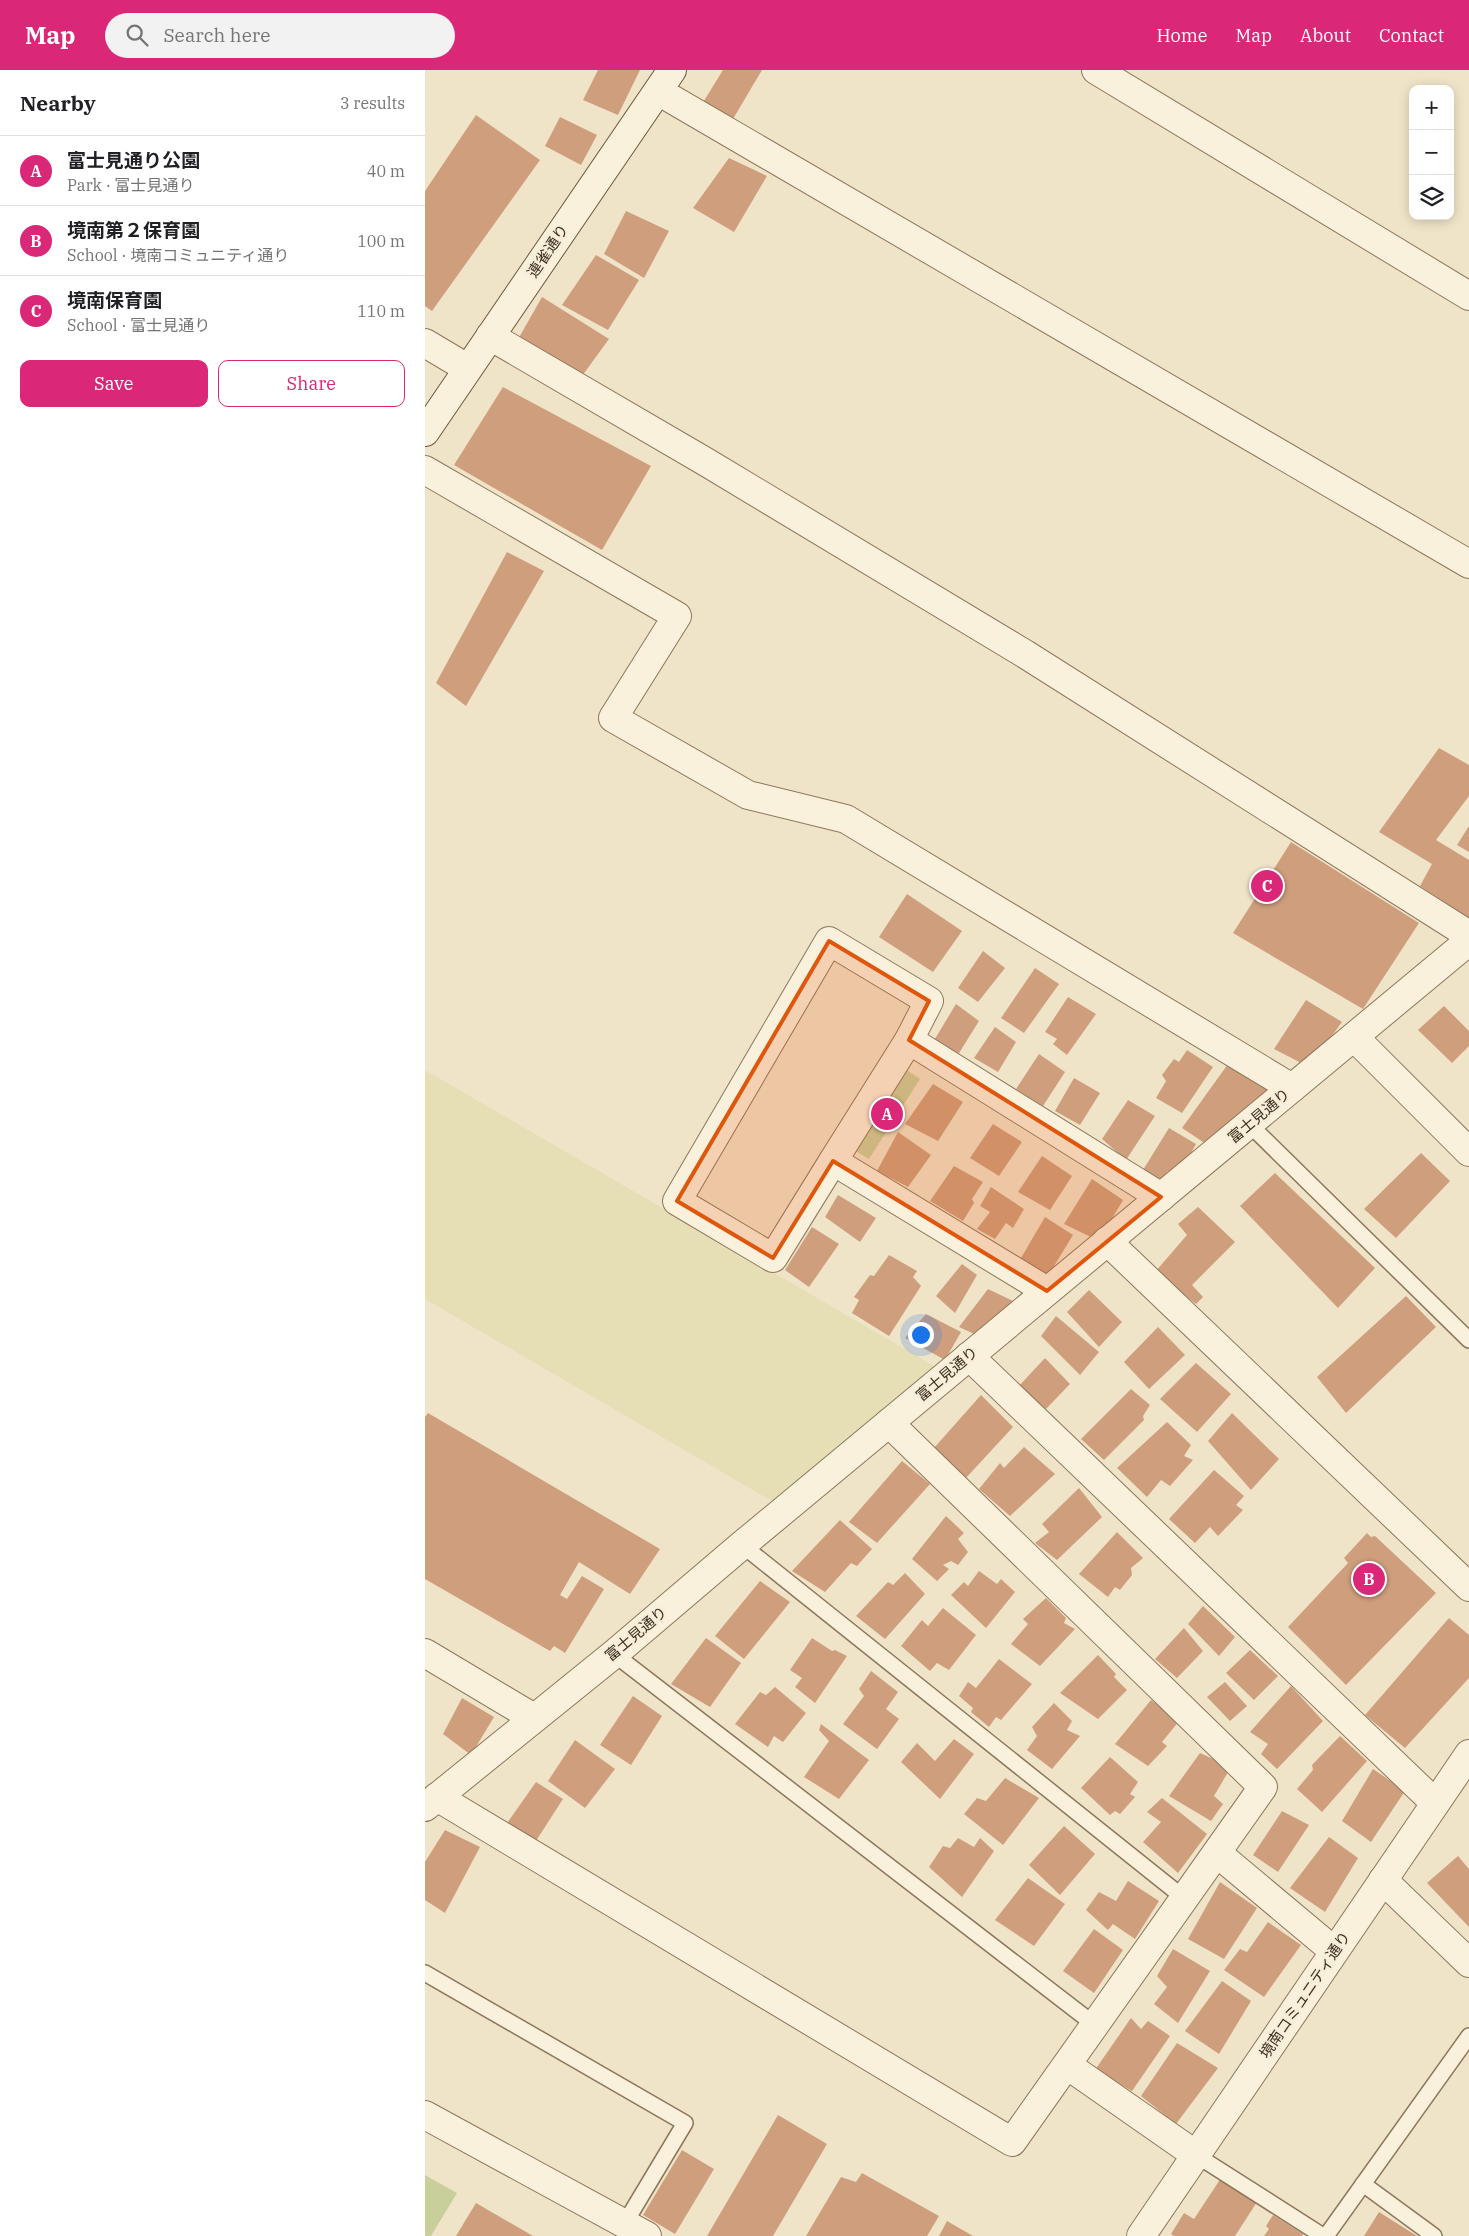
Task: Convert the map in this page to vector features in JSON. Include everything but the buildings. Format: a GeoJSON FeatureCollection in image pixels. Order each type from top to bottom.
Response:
{"type":"FeatureCollection","features":[{"type":"Feature","properties":{"kind":"street"},"geometry":{"type":"LineString","coordinates":[[1096,70],[1469,296]]}},
{"type":"Feature","properties":{"kind":"street"},"geometry":{"type":"LineString","coordinates":[[665,80],[1469,564]]}},
{"type":"Feature","properties":{"kind":"street","name":"連雀通り"},"geometry":{"type":"LineString","coordinates":[[425,432],[665,80]]}},
{"type":"Feature","properties":{"kind":"street"},"geometry":{"type":"LineString","coordinates":[[490,336],[706,462],[1016,649],[1469,934]]}},
{"type":"Feature","properties":{"kind":"street"},"geometry":{"type":"LineString","coordinates":[[425,343],[467,368]]}},
{"type":"Feature","properties":{"kind":"street"},"geometry":{"type":"LineString","coordinates":[[425,470],[677,616],[613,718],[748,795],[846,819],[1292,1088]]}},
{"type":"Feature","properties":{"kind":"street"},"geometry":{"type":"LineString","coordinates":[[829,941],[929,1001],[909,1040],[773,1258],[677,1201],[829,941]]}},
{"type":"Feature","properties":{"kind":"street","name":"富士見通り"},"geometry":{"type":"LineString","coordinates":[[431,1802],[614,1654],[742,1544],[1469,942]]}},
{"type":"Feature","properties":{"kind":"street"},"geometry":{"type":"LineString","coordinates":[[1354,1037],[1469,1152]]}},
{"type":"Feature","properties":{"kind":"street"},"geometry":{"type":"LineString","coordinates":[[909,1040],[1161,1197]]}},
{"type":"Feature","properties":{"kind":"street"},"geometry":{"type":"LineString","coordinates":[[833,1161],[1047,1291]]}},
{"type":"Feature","properties":{"kind":"street"},"geometry":{"type":"LineString","coordinates":[[1107,1241],[1469,1588]]}},
{"type":"Feature","properties":{"kind":"street"},"geometry":{"type":"LineString","coordinates":[[969,1356],[1435,1803]]}},
{"type":"Feature","properties":{"kind":"street"},"geometry":{"type":"LineString","coordinates":[[431,1802],[1012,2142],[1263,1787],[889,1423]]}},
{"type":"Feature","properties":{"kind":"street"},"geometry":{"type":"LineString","coordinates":[[425,1654],[534,1718]]}},
{"type":"Feature","properties":{"kind":"street","name":"境南コミュニティ通り"},"geometry":{"type":"LineString","coordinates":[[1141,2236],[1469,1754]]}},
{"type":"Feature","properties":{"kind":"street"},"geometry":{"type":"LineString","coordinates":[[1217,1853],[1334,1951]]}},
{"type":"Feature","properties":{"kind":"street"},"geometry":{"type":"LineString","coordinates":[[1383,1880],[1469,1963]]}},
{"type":"Feature","properties":{"kind":"street"},"geometry":{"type":"LineString","coordinates":[[1067,2065],[1195,2155]]}},
{"type":"Feature","properties":{"kind":"street"},"geometry":{"type":"LineString","coordinates":[[425,2115],[637,2230]]}},
{"type":"Feature","properties":{"kind":"lane"},"geometry":{"type":"LineString","coordinates":[[1249,1124],[1469,1340]]}},
{"type":"Feature","properties":{"kind":"lane"},"geometry":{"type":"LineString","coordinates":[[742,1544],[1184,1898]]}},
{"type":"Feature","properties":{"kind":"lane"},"geometry":{"type":"LineString","coordinates":[[614,1654],[1095,2025]]}},
{"type":"Feature","properties":{"kind":"lane"},"geometry":{"type":"LineString","coordinates":[[425,1973],[685,2123],[637,2230]]}},
{"type":"Feature","properties":{"kind":"lane"},"geometry":{"type":"LineString","coordinates":[[1195,2155],[1325,2236],[1469,2036]]}},
{"type":"Feature","properties":{"kind":"lane"},"geometry":{"type":"LineString","coordinates":[[1363,2184],[1433,2236]]}},
{"type":"Feature","properties":{"kind":"highlighted area"},"geometry":{"type":"Polygon","coordinates":[[[829,941],[929,1001],[909,1040],[1161,1197],[1047,1291],[833,1161],[773,1258],[677,1201],[829,941]]]}},
{"type":"Feature","properties":{"kind":"shaded area"},"geometry":{"type":"Polygon","coordinates":[[[425,1070],[941,1370],[777,1504],[425,1299],[425,1070]]]}},
{"type":"Feature","properties":{"kind":"green space"},"geometry":{"type":"Polygon","coordinates":[[[905,1069],[920,1079],[869,1159],[854,1150],[905,1069]]]}},
{"type":"Feature","properties":{"kind":"green space"},"geometry":{"type":"Polygon","coordinates":[[[425,2175],[457,2193],[431,2236],[425,2236],[425,2175]]]}},
{"type":"Feature","properties":{"kind":"place","name":"境南保育園"},"geometry":{"type":"Point","coordinates":[1267,886]}},
{"type":"Feature","properties":{"kind":"place","name":"富士見通り公園"},"geometry":{"type":"Point","coordinates":[887,1114]}},
{"type":"Feature","properties":{"kind":"place","name":"境南第２保育園"},"geometry":{"type":"Point","coordinates":[1369,1579]}}]}
